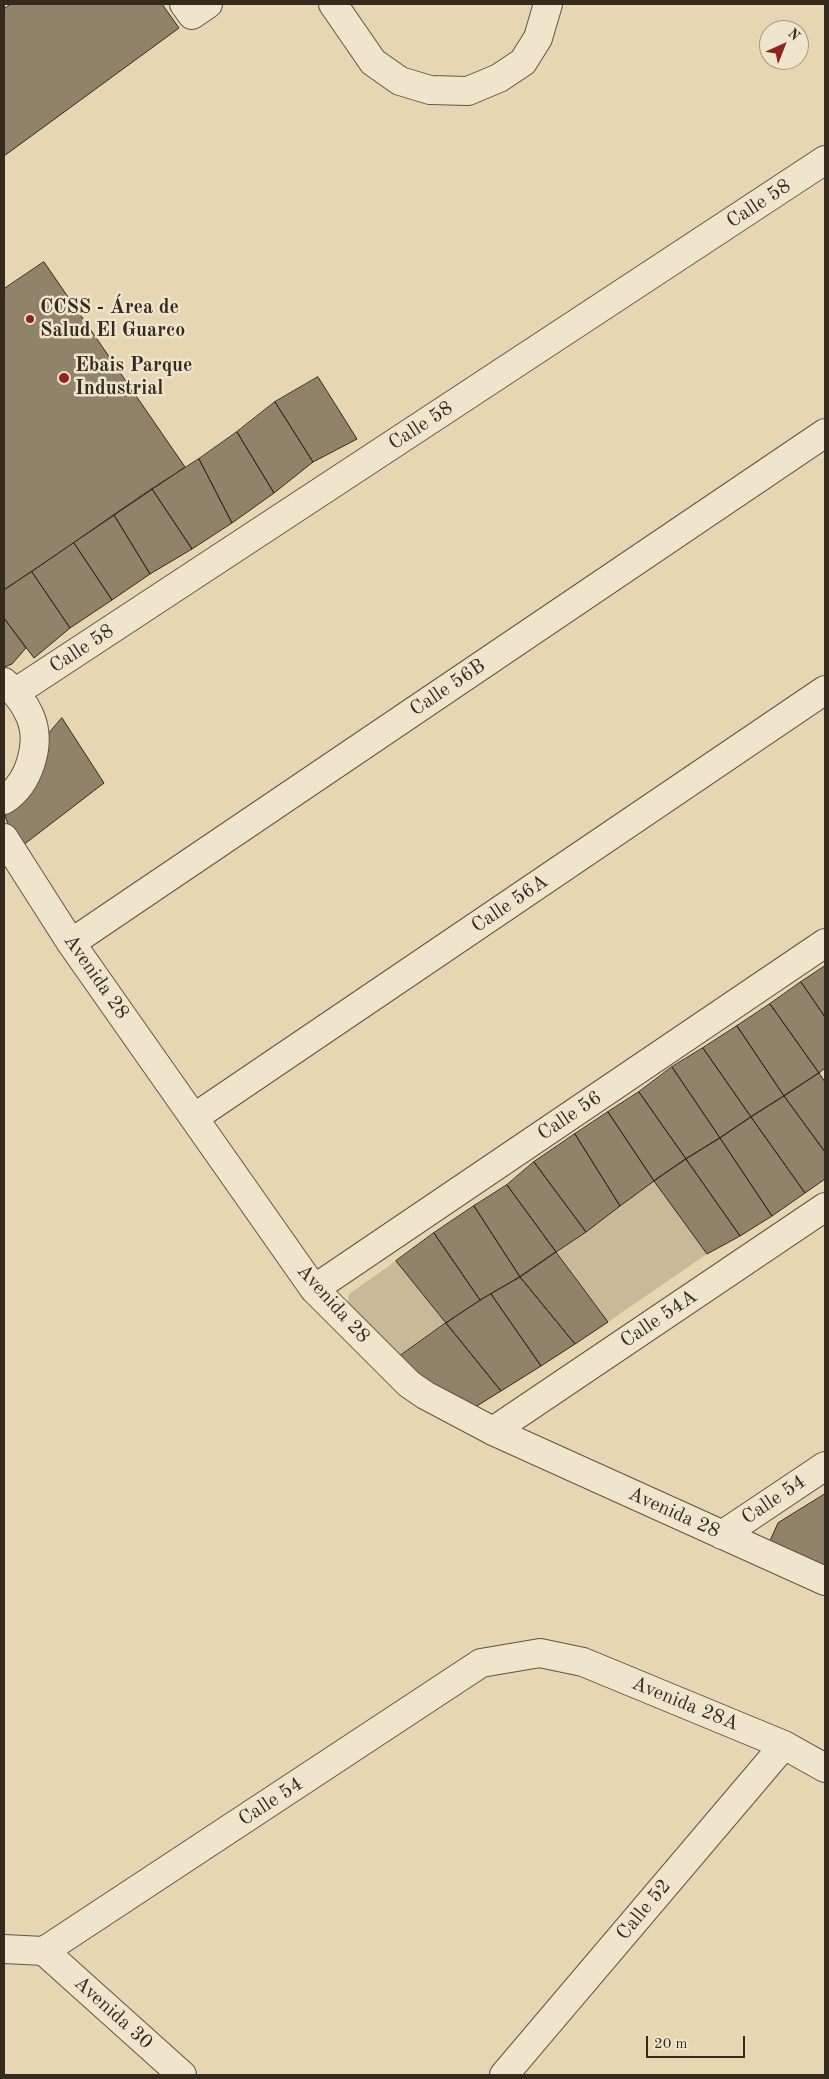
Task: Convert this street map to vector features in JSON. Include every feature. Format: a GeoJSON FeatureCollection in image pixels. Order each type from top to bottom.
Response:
{"type":"FeatureCollection","features":[{"type":"Feature","properties":{"kind":"street"},"geometry":{"type":"LineString","coordinates":[[184,4],[192,15],[208,4]]}},
{"type":"Feature","properties":{"kind":"street"},"geometry":{"type":"LineString","coordinates":[[333,4],[374,62],[400,82],[430,90],[468,91],[499,78],[523,62],[538,38],[548,4]]}},
{"type":"Feature","properties":{"kind":"street","name":"Calle 58"},"geometry":{"type":"LineString","coordinates":[[10,687],[825,160]]}},
{"type":"Feature","properties":{"kind":"street","name":"Calle 56B"},"geometry":{"type":"LineString","coordinates":[[71,942],[825,433]]}},
{"type":"Feature","properties":{"kind":"street"},"geometry":{"type":"LineString","coordinates":[[4,800],[11,796],[27,773],[35,745],[30,717],[10,687]]}},
{"type":"Feature","properties":{"kind":"street","name":"Calle 56A"},"geometry":{"type":"LineString","coordinates":[[195,1117],[825,690]]}},
{"type":"Feature","properties":{"kind":"street","name":"Avenida 28"},"geometry":{"type":"LineString","coordinates":[[4,838],[71,942],[314,1289],[409,1384],[425,1395],[493,1430],[825,1581]]}},
{"type":"Feature","properties":{"kind":"street","name":"Calle 56"},"geometry":{"type":"LineString","coordinates":[[314,1289],[825,943]]}},
{"type":"Feature","properties":{"kind":"street","name":"Calle 54A"},"geometry":{"type":"LineString","coordinates":[[493,1430],[825,1207]]}},
{"type":"Feature","properties":{"kind":"street","name":"Calle 54"},"geometry":{"type":"LineString","coordinates":[[722,1535],[825,1466]]}},
{"type":"Feature","properties":{"kind":"street","name":"Calle 54"},"geometry":{"type":"LineString","coordinates":[[44,1951],[481,1663],[540,1653]]}},
{"type":"Feature","properties":{"kind":"street","name":"Avenida 28A"},"geometry":{"type":"LineString","coordinates":[[540,1653],[584,1662],[784,1745],[825,1768]]}},
{"type":"Feature","properties":{"kind":"street","name":"Calle 52"},"geometry":{"type":"LineString","coordinates":[[504,2075],[784,1745]]}},
{"type":"Feature","properties":{"kind":"street"},"geometry":{"type":"LineString","coordinates":[[4,1949],[44,1951]]}},
{"type":"Feature","properties":{"kind":"street","name":"Avenida 30"},"geometry":{"type":"LineString","coordinates":[[44,1951],[182,2075]]}},
{"type":"Feature","properties":{"kind":"shaded area"},"geometry":{"type":"Polygon","coordinates":[[[654,1181],[707,1254],[608,1322],[557,1252],[654,1181]]]}},
{"type":"Feature","properties":{"kind":"shaded area"},"geometry":{"type":"Polygon","coordinates":[[[396,1261],[446,1323],[393,1361],[347,1310],[349,1294],[396,1261]]]}},
{"type":"Feature","properties":{"kind":"building"},"geometry":{"type":"Polygon","coordinates":[[[11,4],[162,4],[179,28],[4,156],[4,9],[11,4]]]}},
{"type":"Feature","properties":{"kind":"building","name":"Ebais Parque Industrial"},"geometry":{"type":"Polygon","coordinates":[[[44,262],[185,467],[4,590],[4,289],[44,262]]]}},
{"type":"Feature","properties":{"kind":"building"},"geometry":{"type":"Polygon","coordinates":[[[318,377],[357,439],[313,462],[275,402],[318,377]]]}},
{"type":"Feature","properties":{"kind":"building"},"geometry":{"type":"Polygon","coordinates":[[[275,402],[313,462],[274,493],[237,432],[275,402]]]}},
{"type":"Feature","properties":{"kind":"building"},"geometry":{"type":"Polygon","coordinates":[[[237,432],[274,493],[232,523],[199,459],[237,432]]]}},
{"type":"Feature","properties":{"kind":"building"},"geometry":{"type":"Polygon","coordinates":[[[199,459],[232,523],[192,549],[152,489],[199,459]]]}},
{"type":"Feature","properties":{"kind":"building"},"geometry":{"type":"Polygon","coordinates":[[[152,489],[192,549],[150,574],[114,515],[152,489]]]}},
{"type":"Feature","properties":{"kind":"building"},"geometry":{"type":"Polygon","coordinates":[[[114,515],[150,574],[112,600],[74,543],[114,515]]]}},
{"type":"Feature","properties":{"kind":"building"},"geometry":{"type":"Polygon","coordinates":[[[74,543],[112,600],[70,628],[32,572],[74,543]]]}},
{"type":"Feature","properties":{"kind":"building"},"geometry":{"type":"Polygon","coordinates":[[[32,572],[70,628],[34,658],[4,618],[4,590],[32,572]]]}},
{"type":"Feature","properties":{"kind":"building"},"geometry":{"type":"Polygon","coordinates":[[[4,618],[26,648],[12,664],[4,667],[4,618]]]}},
{"type":"Feature","properties":{"kind":"building"},"geometry":{"type":"Polygon","coordinates":[[[62,718],[104,783],[18,849],[5,816],[29,784],[43,740],[62,718]]]}},
{"type":"Feature","properties":{"kind":"building"},"geometry":{"type":"Polygon","coordinates":[[[825,966],[825,1017],[801,982],[825,966]]]}},
{"type":"Feature","properties":{"kind":"building"},"geometry":{"type":"Polygon","coordinates":[[[801,982],[825,1017],[825,1068],[819,1073],[770,1004],[801,982]]]}},
{"type":"Feature","properties":{"kind":"building"},"geometry":{"type":"Polygon","coordinates":[[[770,1004],[819,1073],[784,1096],[737,1026],[770,1004]]]}},
{"type":"Feature","properties":{"kind":"building"},"geometry":{"type":"Polygon","coordinates":[[[737,1026],[784,1096],[751,1117],[703,1048],[737,1026]]]}},
{"type":"Feature","properties":{"kind":"building"},"geometry":{"type":"Polygon","coordinates":[[[703,1048],[751,1117],[720,1138],[672,1067],[703,1048]]]}},
{"type":"Feature","properties":{"kind":"building"},"geometry":{"type":"Polygon","coordinates":[[[672,1067],[720,1138],[686,1159],[639,1092],[672,1067]]]}},
{"type":"Feature","properties":{"kind":"building"},"geometry":{"type":"Polygon","coordinates":[[[819,1073],[825,1082],[825,1152],[784,1096],[819,1073]]]}},
{"type":"Feature","properties":{"kind":"building"},"geometry":{"type":"Polygon","coordinates":[[[639,1092],[686,1159],[654,1181],[608,1112],[639,1092]]]}},
{"type":"Feature","properties":{"kind":"building"},"geometry":{"type":"Polygon","coordinates":[[[784,1096],[825,1152],[825,1179],[805,1193],[751,1117],[784,1096]]]}},
{"type":"Feature","properties":{"kind":"building"},"geometry":{"type":"Polygon","coordinates":[[[608,1112],[654,1181],[620,1206],[575,1134],[608,1112]]]}},
{"type":"Feature","properties":{"kind":"building"},"geometry":{"type":"Polygon","coordinates":[[[751,1117],[805,1193],[772,1216],[720,1138],[751,1117]]]}},
{"type":"Feature","properties":{"kind":"building"},"geometry":{"type":"Polygon","coordinates":[[[575,1134],[620,1206],[586,1232],[534,1162],[575,1134]]]}},
{"type":"Feature","properties":{"kind":"building"},"geometry":{"type":"Polygon","coordinates":[[[720,1138],[772,1216],[740,1236],[686,1159],[720,1138]]]}},
{"type":"Feature","properties":{"kind":"building"},"geometry":{"type":"Polygon","coordinates":[[[686,1159],[740,1236],[707,1254],[654,1181],[686,1159]]]}},
{"type":"Feature","properties":{"kind":"building"},"geometry":{"type":"Polygon","coordinates":[[[534,1162],[586,1232],[556,1252],[507,1185],[534,1162]]]}},
{"type":"Feature","properties":{"kind":"building"},"geometry":{"type":"Polygon","coordinates":[[[507,1185],[556,1252],[520,1277],[474,1206],[507,1185]]]}},
{"type":"Feature","properties":{"kind":"building"},"geometry":{"type":"Polygon","coordinates":[[[474,1206],[520,1277],[480,1300],[434,1233],[474,1206]]]}},
{"type":"Feature","properties":{"kind":"building"},"geometry":{"type":"Polygon","coordinates":[[[434,1233],[480,1300],[446,1323],[396,1261],[434,1233]]]}},
{"type":"Feature","properties":{"kind":"building"},"geometry":{"type":"Polygon","coordinates":[[[556,1252],[608,1322],[575,1344],[520,1277],[556,1252]]]}},
{"type":"Feature","properties":{"kind":"building"},"geometry":{"type":"Polygon","coordinates":[[[520,1277],[575,1344],[541,1366],[491,1294],[520,1277]]]}},
{"type":"Feature","properties":{"kind":"building"},"geometry":{"type":"Polygon","coordinates":[[[491,1294],[541,1366],[501,1391],[446,1323],[491,1294]]]}},
{"type":"Feature","properties":{"kind":"building"},"geometry":{"type":"Polygon","coordinates":[[[446,1323],[501,1391],[467,1412],[393,1361],[446,1323]]]}},
{"type":"Feature","properties":{"kind":"building"},"geometry":{"type":"Polygon","coordinates":[[[825,1494],[825,1566],[769,1543],[778,1523],[825,1494]]]}},
{"type":"Feature","properties":{"kind":"place","name":"CCSS - Área de Salud El Guarco"},"geometry":{"type":"Point","coordinates":[30,319]}},
{"type":"Feature","properties":{"kind":"place","name":"Ebais Parque Industrial"},"geometry":{"type":"Point","coordinates":[64,378]}}]}
